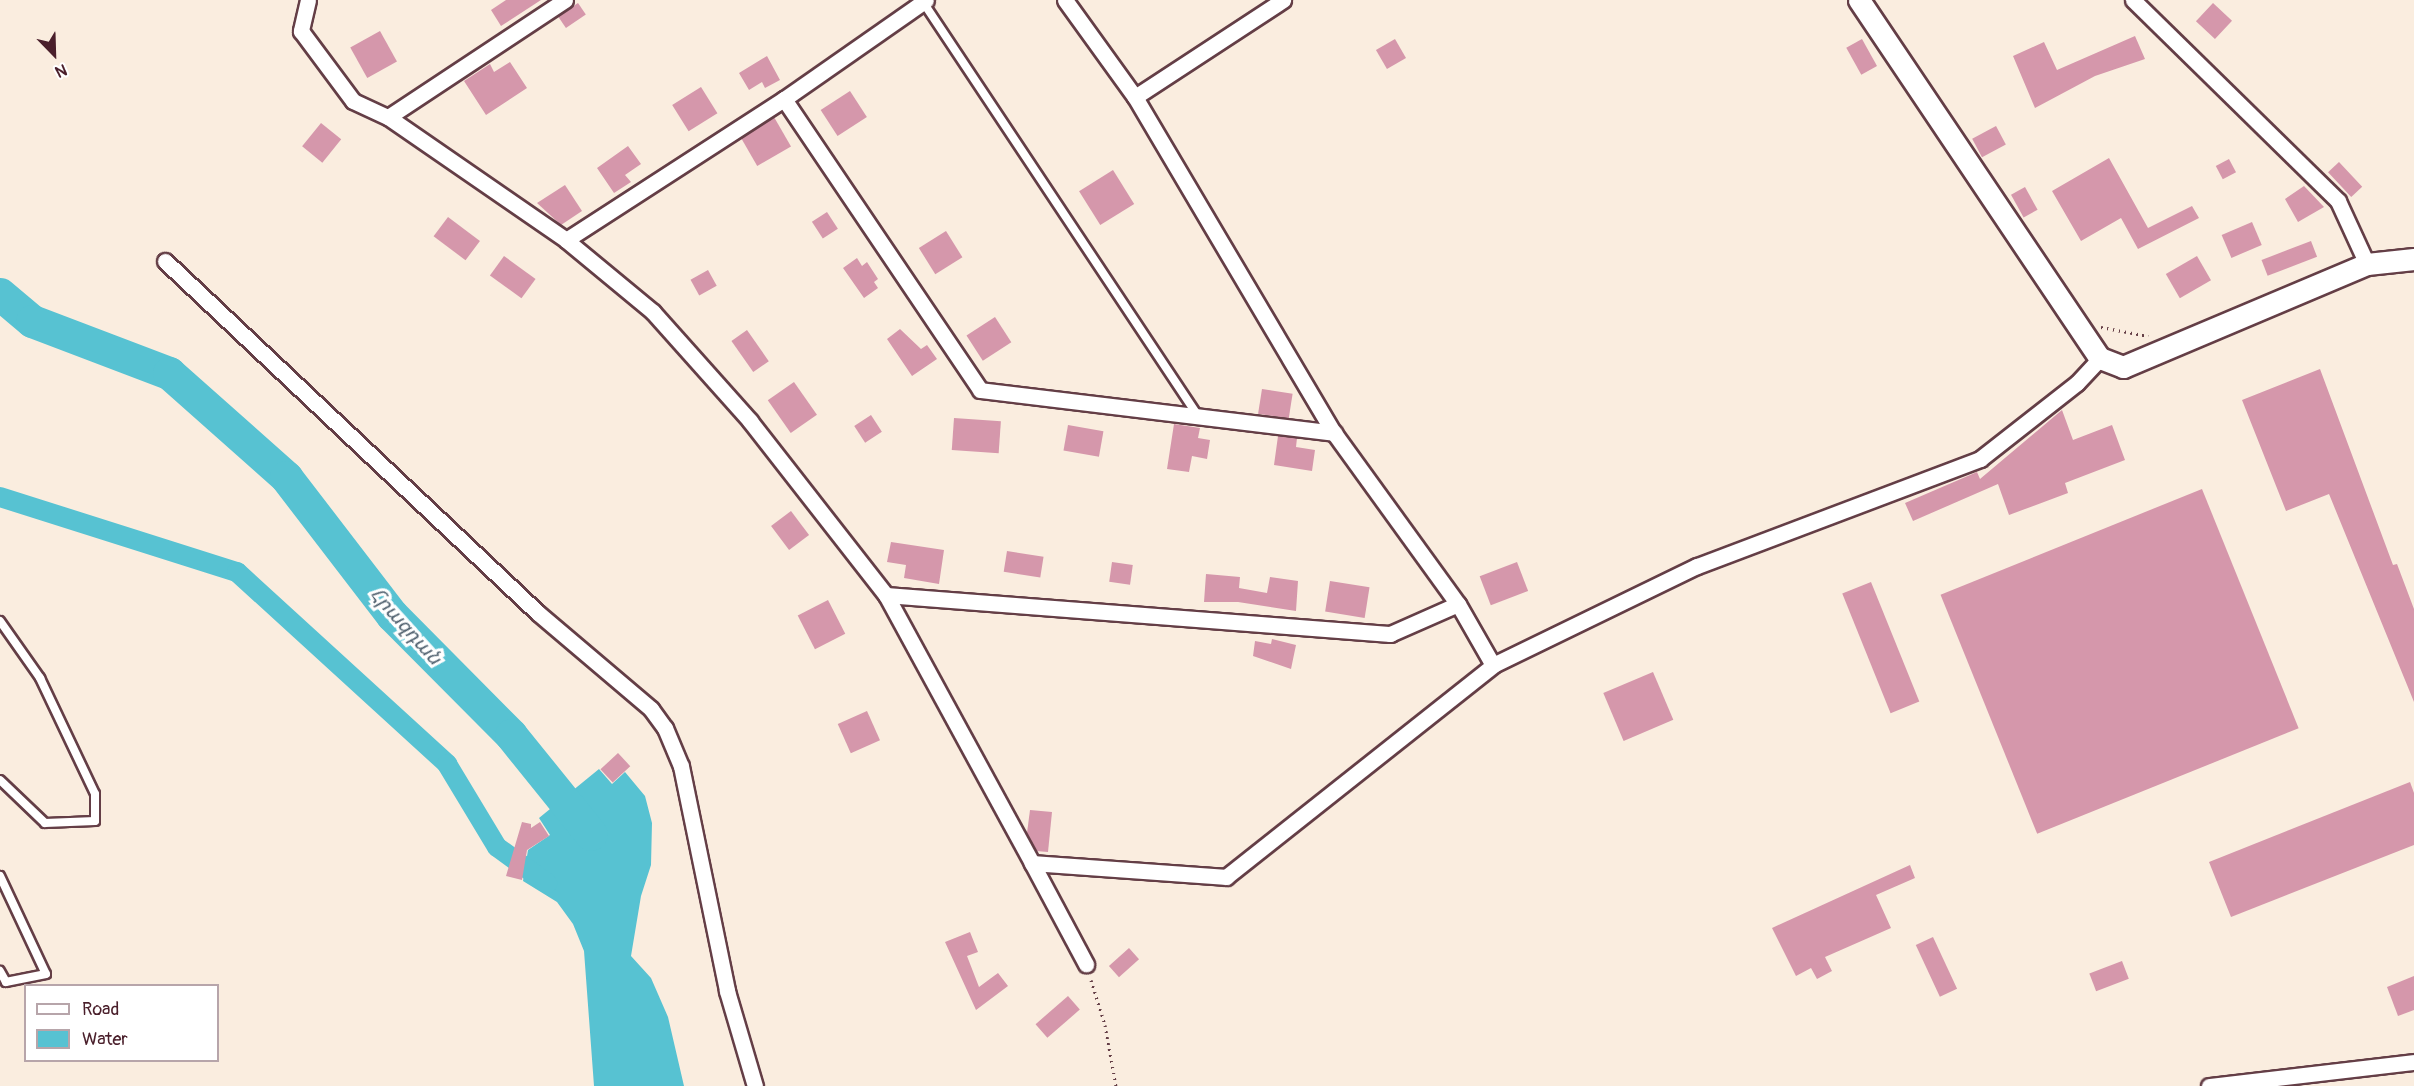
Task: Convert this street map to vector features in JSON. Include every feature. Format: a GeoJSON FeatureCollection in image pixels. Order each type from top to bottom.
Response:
{"type":"FeatureCollection","features":[{"type":"Feature","properties":{"kind":"street"},"geometry":{"type":"LineString","coordinates":[[308,0],[301,31],[353,101],[388,117],[566,240],[653,312],[750,421],[886,595],[1086,964]]}},
{"type":"Feature","properties":{"kind":"street"},"geometry":{"type":"LineString","coordinates":[[388,117],[565,0]]}},
{"type":"Feature","properties":{"kind":"street"},"geometry":{"type":"LineString","coordinates":[[1065,0],[1135,97],[1334,433],[1458,604],[1493,665]]}},
{"type":"Feature","properties":{"kind":"street"},"geometry":{"type":"LineString","coordinates":[[1135,97],[1283,0]]}},
{"type":"Feature","properties":{"kind":"street"},"geometry":{"type":"LineString","coordinates":[[1859,0],[2100,358],[2123,367],[2160,354],[2367,264],[2414,259]]}},
{"type":"Feature","properties":{"kind":"street"},"geometry":{"type":"LineString","coordinates":[[2133,0],[2337,201],[2367,264]]}},
{"type":"Feature","properties":{"kind":"street"},"geometry":{"type":"LineString","coordinates":[[566,240],[784,99],[925,1]]}},
{"type":"Feature","properties":{"kind":"street"},"geometry":{"type":"LineString","coordinates":[[784,99],[980,390],[1334,433]]}},
{"type":"Feature","properties":{"kind":"street"},"geometry":{"type":"LineString","coordinates":[[165,261],[538,613],[651,709],[665,728],[681,766],[727,991],[755,1086]]}},
{"type":"Feature","properties":{"kind":"street"},"geometry":{"type":"LineString","coordinates":[[1032,863],[1226,877],[1493,665],[1697,566],[1980,459],[2078,383],[2100,358]]}},
{"type":"Feature","properties":{"kind":"street"},"geometry":{"type":"LineString","coordinates":[[886,595],[1390,634],[1458,604]]}},
{"type":"Feature","properties":{"kind":"street"},"geometry":{"type":"LineString","coordinates":[[2209,1086],[2414,1062]]}},
{"type":"Feature","properties":{"kind":"lane"},"geometry":{"type":"LineString","coordinates":[[925,1],[1199,417]]}},
{"type":"Feature","properties":{"kind":"lane"},"geometry":{"type":"LineString","coordinates":[[0,621],[40,678],[95,794],[95,821],[45,823],[0,780]]}},
{"type":"Feature","properties":{"kind":"lane"},"geometry":{"type":"LineString","coordinates":[[0,876],[46,974],[6,982],[0,971]]}},
{"type":"Feature","properties":{"kind":"path"},"geometry":{"type":"LineString","coordinates":[[1086,964],[1105,1025],[1116,1086]]}},
{"type":"Feature","properties":{"kind":"water"},"geometry":{"type":"Polygon","coordinates":[[[599,769],[612,784],[625,772],[645,796],[652,823],[651,865],[641,896],[631,956],[651,978],[668,1017],[684,1086],[594,1086],[584,951],[573,924],[557,902],[523,881],[528,850],[550,835],[539,818],[599,769]]]}},
{"type":"Feature","properties":{"kind":"building"},"geometry":{"type":"Polygon","coordinates":[[[506,0],[541,0],[501,26],[491,10],[506,0]]]}},
{"type":"Feature","properties":{"kind":"building"},"geometry":{"type":"Polygon","coordinates":[[[578,3],[586,15],[566,28],[558,16],[578,3]]]}},
{"type":"Feature","properties":{"kind":"building"},"geometry":{"type":"Polygon","coordinates":[[[2213,3],[2232,21],[2215,39],[2196,21],[2213,3]]]}},
{"type":"Feature","properties":{"kind":"building"},"geometry":{"type":"Polygon","coordinates":[[[380,31],[397,62],[367,78],[350,47],[380,31]]]}},
{"type":"Feature","properties":{"kind":"building"},"geometry":{"type":"Polygon","coordinates":[[[2135,36],[2145,59],[2095,76],[2035,108],[2013,56],[2044,42],[2057,70],[2135,36]]]}},
{"type":"Feature","properties":{"kind":"building"},"geometry":{"type":"Polygon","coordinates":[[[1395,39],[1406,58],[1387,69],[1376,50],[1395,39]]]}},
{"type":"Feature","properties":{"kind":"building"},"geometry":{"type":"Polygon","coordinates":[[[1862,39],[1877,66],[1861,75],[1846,48],[1862,39]]]}},
{"type":"Feature","properties":{"kind":"building"},"geometry":{"type":"Polygon","coordinates":[[[767,56],[780,80],[765,88],[762,82],[749,90],[739,73],[767,56]]]}},
{"type":"Feature","properties":{"kind":"building"},"geometry":{"type":"Polygon","coordinates":[[[510,62],[527,88],[486,115],[464,81],[490,64],[494,72],[510,62]]]}},
{"type":"Feature","properties":{"kind":"building"},"geometry":{"type":"Polygon","coordinates":[[[701,87],[717,113],[689,131],[672,105],[701,87]]]}},
{"type":"Feature","properties":{"kind":"building"},"geometry":{"type":"Polygon","coordinates":[[[850,91],[867,117],[838,136],[821,110],[850,91]]]}},
{"type":"Feature","properties":{"kind":"building"},"geometry":{"type":"Polygon","coordinates":[[[774,117],[791,146],[757,166],[740,136],[774,117]]]}},
{"type":"Feature","properties":{"kind":"building"},"geometry":{"type":"Polygon","coordinates":[[[321,123],[341,139],[322,163],[302,146],[321,123]]]}},
{"type":"Feature","properties":{"kind":"building"},"geometry":{"type":"Polygon","coordinates":[[[1996,126],[2006,145],[1982,157],[1972,139],[1996,126]]]}},
{"type":"Feature","properties":{"kind":"building"},"geometry":{"type":"Polygon","coordinates":[[[628,146],[641,164],[625,175],[631,182],[614,193],[597,168],[628,146]]]}},
{"type":"Feature","properties":{"kind":"building"},"geometry":{"type":"Polygon","coordinates":[[[2109,158],[2148,228],[2192,206],[2199,218],[2138,249],[2121,218],[2081,241],[2052,191],[2109,158]]]}},
{"type":"Feature","properties":{"kind":"building"},"geometry":{"type":"Polygon","coordinates":[[[2229,159],[2236,172],[2223,179],[2216,166],[2229,159]]]}},
{"type":"Feature","properties":{"kind":"building"},"geometry":{"type":"Polygon","coordinates":[[[2339,162],[2362,187],[2351,197],[2328,172],[2339,162]]]}},
{"type":"Feature","properties":{"kind":"building"},"geometry":{"type":"Polygon","coordinates":[[[1113,170],[1134,204],[1100,225],[1079,191],[1113,170]]]}},
{"type":"Feature","properties":{"kind":"building"},"geometry":{"type":"Polygon","coordinates":[[[565,185],[582,211],[561,225],[537,203],[565,185]]]}},
{"type":"Feature","properties":{"kind":"building"},"geometry":{"type":"Polygon","coordinates":[[[2304,186],[2324,207],[2298,222],[2285,199],[2304,186]]]}},
{"type":"Feature","properties":{"kind":"building"},"geometry":{"type":"Polygon","coordinates":[[[2025,187],[2038,210],[2024,217],[2011,195],[2025,187]]]}},
{"type":"Feature","properties":{"kind":"building"},"geometry":{"type":"Polygon","coordinates":[[[827,212],[838,229],[823,239],[812,222],[827,212]]]}},
{"type":"Feature","properties":{"kind":"building"},"geometry":{"type":"Polygon","coordinates":[[[448,217],[480,241],[466,260],[434,236],[448,217]]]}},
{"type":"Feature","properties":{"kind":"building"},"geometry":{"type":"Polygon","coordinates":[[[2252,222],[2262,245],[2231,258],[2222,235],[2252,222]]]}},
{"type":"Feature","properties":{"kind":"building"},"geometry":{"type":"Polygon","coordinates":[[[946,231],[962,257],[935,274],[919,248],[946,231]]]}},
{"type":"Feature","properties":{"kind":"building"},"geometry":{"type":"Polygon","coordinates":[[[2311,241],[2317,257],[2268,276],[2262,260],[2311,241]]]}},
{"type":"Feature","properties":{"kind":"building"},"geometry":{"type":"Polygon","coordinates":[[[504,256],[536,279],[521,298],[490,275],[504,256]]]}},
{"type":"Feature","properties":{"kind":"building"},"geometry":{"type":"Polygon","coordinates":[[[2197,256],[2211,280],[2180,298],[2166,274],[2197,256]]]}},
{"type":"Feature","properties":{"kind":"building"},"geometry":{"type":"Polygon","coordinates":[[[857,258],[862,266],[867,262],[878,279],[874,282],[878,288],[864,298],[843,268],[857,258]]]}},
{"type":"Feature","properties":{"kind":"building"},"geometry":{"type":"Polygon","coordinates":[[[708,270],[717,286],[699,295],[691,280],[708,270]]]}},
{"type":"Feature","properties":{"kind":"building"},"geometry":{"type":"Polygon","coordinates":[[[995,317],[1011,342],[983,361],[966,336],[995,317]]]}},
{"type":"Feature","properties":{"kind":"building"},"geometry":{"type":"Polygon","coordinates":[[[900,329],[921,349],[927,345],[937,359],[912,376],[887,339],[900,329]]]}},
{"type":"Feature","properties":{"kind":"building"},"geometry":{"type":"Polygon","coordinates":[[[747,330],[769,361],[753,372],[731,341],[747,330]]]}},
{"type":"Feature","properties":{"kind":"building"},"geometry":{"type":"Polygon","coordinates":[[[2320,369],[2393,565],[2397,564],[2414,609],[2414,702],[2329,494],[2286,511],[2242,400],[2320,369]]]}},
{"type":"Feature","properties":{"kind":"building"},"geometry":{"type":"Polygon","coordinates":[[[794,382],[817,415],[791,433],[768,400],[794,382]]]}},
{"type":"Feature","properties":{"kind":"building"},"geometry":{"type":"Polygon","coordinates":[[[1262,389],[1293,394],[1289,419],[1258,414],[1262,389]]]}},
{"type":"Feature","properties":{"kind":"building"},"geometry":{"type":"Polygon","coordinates":[[[2062,410],[2073,440],[2112,425],[2125,460],[2065,483],[2068,493],[2009,515],[1998,484],[1913,521],[1905,503],[1977,472],[1980,479],[2062,410]]]}},
{"type":"Feature","properties":{"kind":"building"},"geometry":{"type":"Polygon","coordinates":[[[871,415],[882,432],[865,443],[854,426],[871,415]]]}},
{"type":"Feature","properties":{"kind":"building"},"geometry":{"type":"Polygon","coordinates":[[[954,418],[1001,421],[999,453],[952,450],[954,418]]]}},
{"type":"Feature","properties":{"kind":"building"},"geometry":{"type":"Polygon","coordinates":[[[1174,424],[1200,428],[1198,438],[1210,440],[1207,459],[1192,456],[1189,472],[1167,469],[1174,424]]]}},
{"type":"Feature","properties":{"kind":"building"},"geometry":{"type":"Polygon","coordinates":[[[1068,425],[1103,431],[1099,457],[1063,451],[1068,425]]]}},
{"type":"Feature","properties":{"kind":"building"},"geometry":{"type":"Polygon","coordinates":[[[1278,436],[1297,438],[1296,447],[1315,450],[1312,471],[1274,465],[1278,436]]]}},
{"type":"Feature","properties":{"kind":"building"},"geometry":{"type":"Polygon","coordinates":[[[2202,489],[2299,728],[2037,834],[1941,595],[2202,489]]]}},
{"type":"Feature","properties":{"kind":"building"},"geometry":{"type":"Polygon","coordinates":[[[791,511],[809,535],[789,550],[771,526],[791,511]]]}},
{"type":"Feature","properties":{"kind":"building"},"geometry":{"type":"Polygon","coordinates":[[[891,542],[944,550],[939,584],[904,578],[906,565],[887,562],[891,542]]]}},
{"type":"Feature","properties":{"kind":"building"},"geometry":{"type":"Polygon","coordinates":[[[1007,551],[1044,557],[1040,578],[1004,572],[1007,551]]]}},
{"type":"Feature","properties":{"kind":"building"},"geometry":{"type":"Polygon","coordinates":[[[1112,562],[1133,565],[1130,585],[1109,582],[1112,562]]]}},
{"type":"Feature","properties":{"kind":"building"},"geometry":{"type":"Polygon","coordinates":[[[1517,562],[1528,591],[1491,605],[1480,576],[1517,562]]]}},
{"type":"Feature","properties":{"kind":"building"},"geometry":{"type":"Polygon","coordinates":[[[1206,574],[1240,577],[1239,588],[1267,593],[1270,577],[1298,581],[1296,611],[1238,602],[1204,602],[1206,574]]]}},
{"type":"Feature","properties":{"kind":"building"},"geometry":{"type":"Polygon","coordinates":[[[1330,581],[1370,587],[1365,618],[1325,612],[1330,581]]]}},
{"type":"Feature","properties":{"kind":"building"},"geometry":{"type":"Polygon","coordinates":[[[1871,582],[1919,702],[1891,713],[1842,594],[1871,582]]]}},
{"type":"Feature","properties":{"kind":"building"},"geometry":{"type":"Polygon","coordinates":[[[828,600],[845,634],[815,649],[798,615],[828,600]]]}},
{"type":"Feature","properties":{"kind":"building"},"geometry":{"type":"Polygon","coordinates":[[[1272,639],[1296,645],[1291,669],[1253,656],[1255,641],[1271,644],[1272,639]]]}},
{"type":"Feature","properties":{"kind":"building"},"geometry":{"type":"Polygon","coordinates":[[[1653,672],[1673,720],[1624,741],[1603,693],[1653,672]]]}},
{"type":"Feature","properties":{"kind":"building"},"geometry":{"type":"Polygon","coordinates":[[[867,711],[880,740],[851,753],[838,724],[867,711]]]}},
{"type":"Feature","properties":{"kind":"building"},"geometry":{"type":"Polygon","coordinates":[[[618,753],[630,766],[613,783],[600,769],[618,753]]]}},
{"type":"Feature","properties":{"kind":"building"},"geometry":{"type":"Polygon","coordinates":[[[2410,782],[2414,793],[2414,845],[2231,917],[2209,862],[2410,782]]]}},
{"type":"Feature","properties":{"kind":"building"},"geometry":{"type":"Polygon","coordinates":[[[1030,810],[1052,812],[1048,852],[1036,851],[1027,833],[1030,810]]]}},
{"type":"Feature","properties":{"kind":"building"},"geometry":{"type":"Polygon","coordinates":[[[522,822],[531,824],[531,828],[540,822],[549,836],[527,850],[522,880],[506,876],[522,822]]]}},
{"type":"Feature","properties":{"kind":"building"},"geometry":{"type":"Polygon","coordinates":[[[1910,865],[1915,878],[1876,895],[1891,928],[1825,957],[1832,971],[1817,979],[1811,968],[1796,976],[1772,928],[1910,865]]]}},
{"type":"Feature","properties":{"kind":"building"},"geometry":{"type":"Polygon","coordinates":[[[970,932],[978,952],[967,956],[979,987],[998,973],[1008,986],[976,1010],[945,942],[970,932]]]}},
{"type":"Feature","properties":{"kind":"building"},"geometry":{"type":"Polygon","coordinates":[[[1933,937],[1957,989],[1940,997],[1916,945],[1933,937]]]}},
{"type":"Feature","properties":{"kind":"building"},"geometry":{"type":"Polygon","coordinates":[[[1129,948],[1139,959],[1119,977],[1109,966],[1129,948]]]}},
{"type":"Feature","properties":{"kind":"building"},"geometry":{"type":"Polygon","coordinates":[[[2122,961],[2129,979],[2096,991],[2089,974],[2122,961]]]}},
{"type":"Feature","properties":{"kind":"building"},"geometry":{"type":"Polygon","coordinates":[[[2414,976],[2414,1010],[2398,1016],[2387,987],[2414,976]]]}},
{"type":"Feature","properties":{"kind":"building"},"geometry":{"type":"Polygon","coordinates":[[[1068,996],[1080,1010],[1047,1038],[1036,1024],[1068,996]]]}},
{"type":"Feature","properties":{"kind":"waterway","name":"Հրազդան"},"geometry":{"type":"LineString","coordinates":[[0,294],[32,321],[169,373],[286,477],[392,615],[511,735],[591,834]]}},
{"type":"Feature","properties":{"kind":"waterway"},"geometry":{"type":"LineString","coordinates":[[0,497],[237,572],[447,764],[497,847],[547,883]]}}]}
